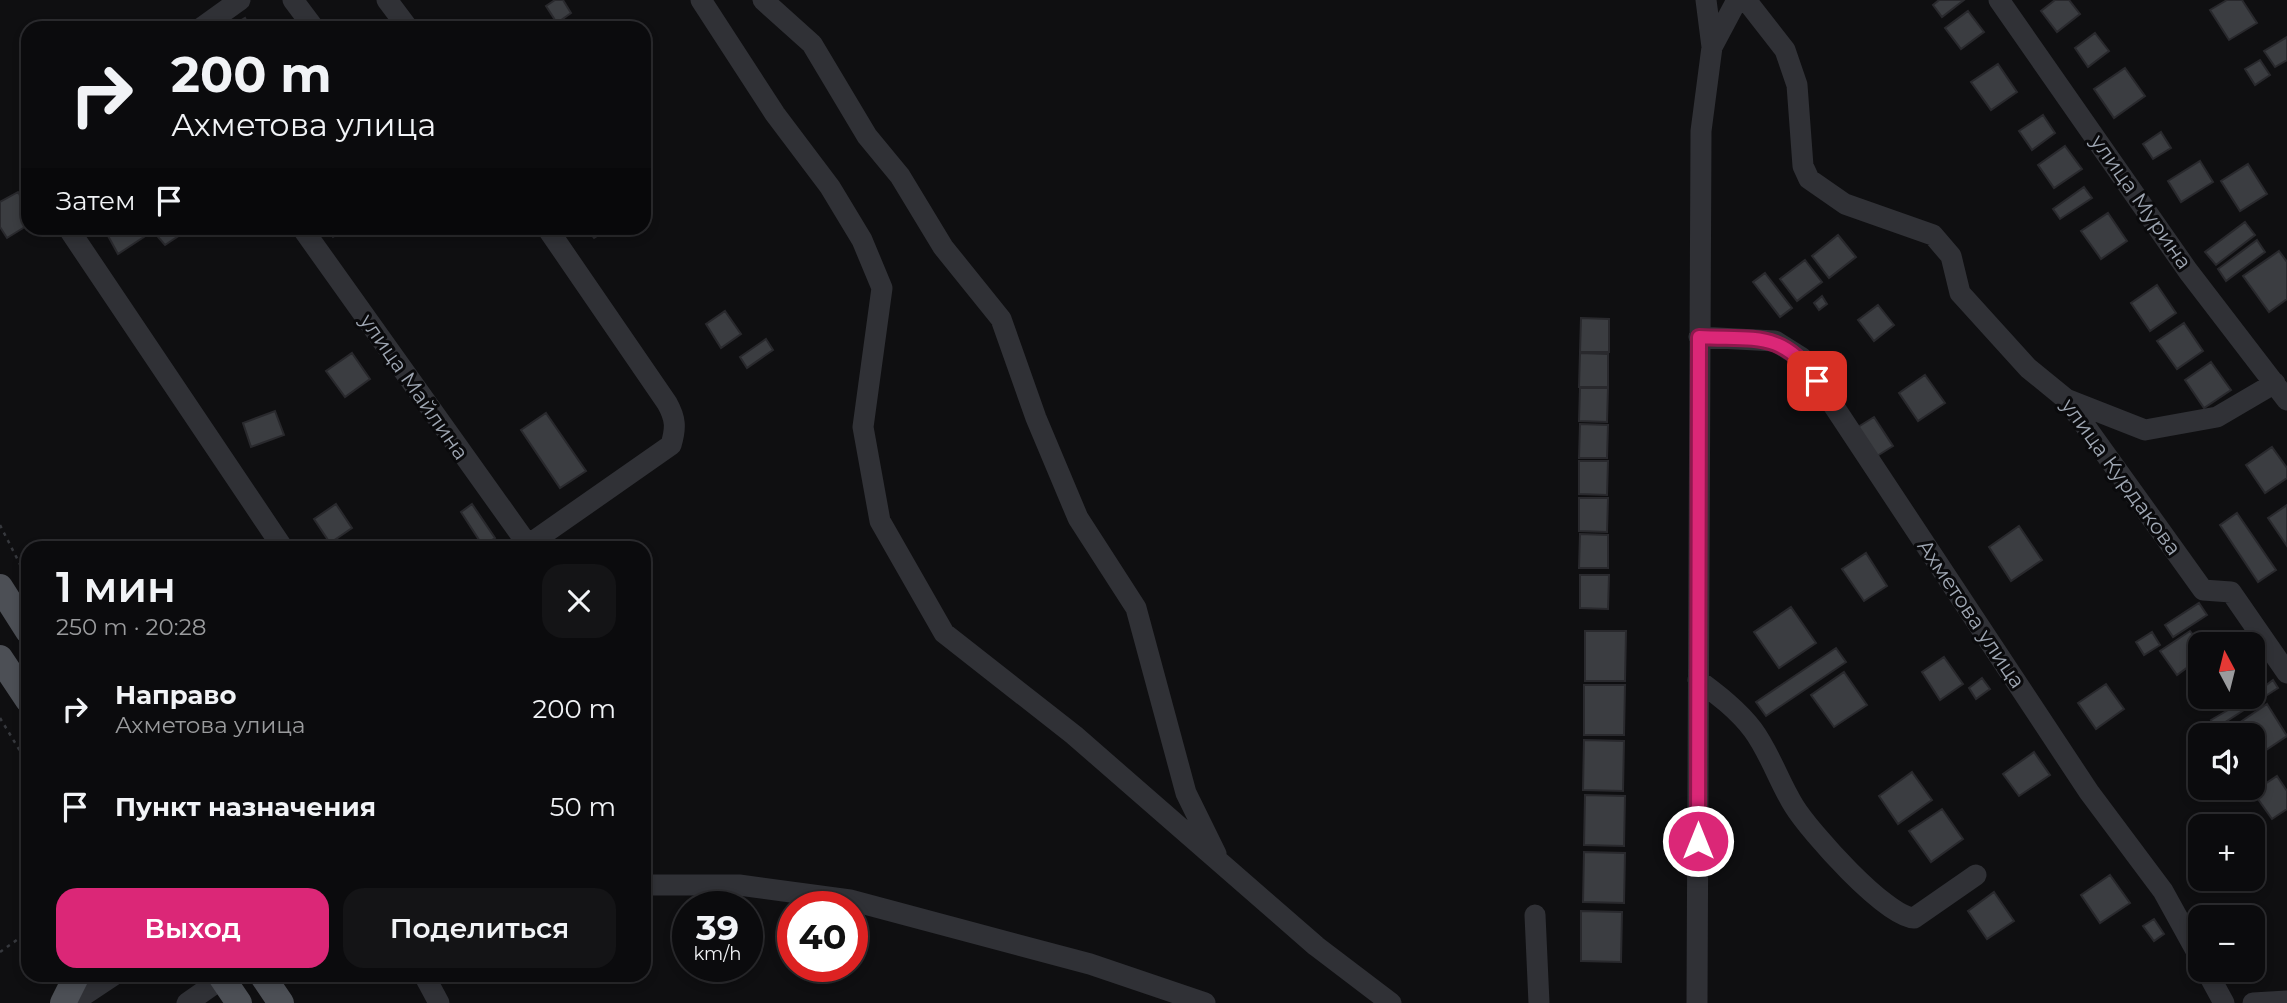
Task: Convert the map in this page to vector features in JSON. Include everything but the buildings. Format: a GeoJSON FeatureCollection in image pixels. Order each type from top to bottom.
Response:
{"type":"FeatureCollection","features":[{"type":"Feature","properties":{"kind":"main road"},"geometry":{"type":"LineString","coordinates":[[0,587],[21,620]]}},
{"type":"Feature","properties":{"kind":"main road"},"geometry":{"type":"LineString","coordinates":[[0,658],[21,690]]}},
{"type":"Feature","properties":{"kind":"main road"},"geometry":{"type":"LineString","coordinates":[[63,1003],[74,982]]}},
{"type":"Feature","properties":{"kind":"main road"},"geometry":{"type":"LineString","coordinates":[[227,982],[239,1003]]}},
{"type":"Feature","properties":{"kind":"main road"},"geometry":{"type":"LineString","coordinates":[[267,982],[281,1003]]}},
{"type":"Feature","properties":{"kind":"street"},"geometry":{"type":"LineString","coordinates":[[211,21],[240,0]]}},
{"type":"Feature","properties":{"kind":"street"},"geometry":{"type":"LineString","coordinates":[[293,0],[309,21]]}},
{"type":"Feature","properties":{"kind":"street"},"geometry":{"type":"LineString","coordinates":[[387,0],[403,21]]}},
{"type":"Feature","properties":{"kind":"street"},"geometry":{"type":"LineString","coordinates":[[701,0],[775,114],[830,187],[862,240],[881,288],[863,428],[880,521],[944,633],[1074,735],[1316,946],[1391,1003]]}},
{"type":"Feature","properties":{"kind":"street"},"geometry":{"type":"LineString","coordinates":[[763,0],[812,44],[867,136],[900,176],[943,247],[1001,319],[1035,418],[1078,519],[1136,608],[1186,793],[1220,863]]}},
{"type":"Feature","properties":{"kind":"street"},"geometry":{"type":"LineString","coordinates":[[1697,1003],[1701,131],[1712,47],[1706,0]]}},
{"type":"Feature","properties":{"kind":"street"},"geometry":{"type":"LineString","coordinates":[[1712,47],[1737,0]]}},
{"type":"Feature","properties":{"kind":"street","name":"улица Курдакова"},"geometry":{"type":"LineString","coordinates":[[1746,0],[1785,50],[1797,85],[1803,166],[1810,179],[1845,204],[1933,235],[1951,256],[1960,293],[2028,368],[2066,399],[2203,590],[2231,592],[2287,673]]}},
{"type":"Feature","properties":{"kind":"street","name":"улица Мурина"},"geometry":{"type":"LineString","coordinates":[[1999,0],[2188,271],[2281,391]]}},
{"type":"Feature","properties":{"kind":"street"},"geometry":{"type":"LineString","coordinates":[[73,235],[127,311],[278,541]]}},
{"type":"Feature","properties":{"kind":"street","name":"улица Майлина"},"geometry":{"type":"LineString","coordinates":[[307,235],[525,541]]}},
{"type":"Feature","properties":{"kind":"street"},"geometry":{"type":"LineString","coordinates":[[536,541],[671,445],[675,431],[675,417],[667,403],[552,235]]}},
{"type":"Feature","properties":{"kind":"street","name":"Ахметова улица"},"geometry":{"type":"LineString","coordinates":[[1699,337],[1775,341],[1802,358],[2090,792],[2163,891],[2188,936]]}},
{"type":"Feature","properties":{"kind":"street"},"geometry":{"type":"LineString","coordinates":[[2066,399],[2145,430],[2217,417],[2281,391]]}},
{"type":"Feature","properties":{"kind":"street"},"geometry":{"type":"LineString","coordinates":[[1698,680],[1738,712],[1754,732],[1803,819],[1850,872],[1896,914],[1914,918],[1976,875]]}},
{"type":"Feature","properties":{"kind":"street"},"geometry":{"type":"LineString","coordinates":[[651,885],[738,885],[850,901],[1090,964],[1205,1003]]}},
{"type":"Feature","properties":{"kind":"street"},"geometry":{"type":"LineString","coordinates":[[1535,915],[1539,1003]]}},
{"type":"Feature","properties":{"kind":"street"},"geometry":{"type":"LineString","coordinates":[[72,1003],[104,982]]}},
{"type":"Feature","properties":{"kind":"street"},"geometry":{"type":"LineString","coordinates":[[187,1003],[215,982]]}},
{"type":"Feature","properties":{"kind":"street"},"geometry":{"type":"LineString","coordinates":[[428,982],[439,1003]]}},
{"type":"Feature","properties":{"kind":"street"},"geometry":{"type":"LineString","coordinates":[[2213,982],[2224,1003]]}},
{"type":"Feature","properties":{"kind":"street"},"geometry":{"type":"LineString","coordinates":[[2253,1003],[2287,1001]]}},
{"type":"Feature","properties":{"kind":"path"},"geometry":{"type":"LineString","coordinates":[[0,525],[21,566]]}},
{"type":"Feature","properties":{"kind":"path"},"geometry":{"type":"LineString","coordinates":[[0,718],[21,752]]}},
{"type":"Feature","properties":{"kind":"path"},"geometry":{"type":"LineString","coordinates":[[0,951],[21,937]]}},
{"type":"Feature","properties":{"kind":"route"},"geometry":{"type":"LineString","coordinates":[[1698,841],[1699,337],[1775,341],[1802,358],[1817,381]]}}]}
